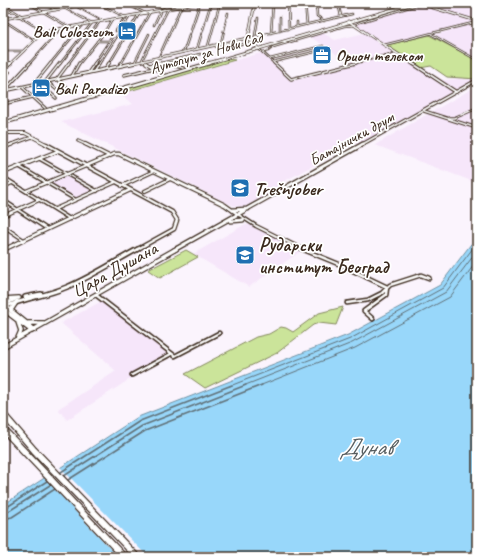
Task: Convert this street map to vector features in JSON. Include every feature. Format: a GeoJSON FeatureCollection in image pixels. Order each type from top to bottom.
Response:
{"type":"FeatureCollection","features":[{"type":"Feature","properties":{"kind":"main road","name":"Аутопут за Нови Сад"},"geometry":{"type":"LineString","coordinates":[[3,122],[408,3]]}},
{"type":"Feature","properties":{"kind":"main road","name":"Аутопут за Нови Сад"},"geometry":{"type":"LineString","coordinates":[[349,21],[416,3]]}},
{"type":"Feature","properties":{"kind":"main road","name":"Аутопут за Нови Сад"},"geometry":{"type":"LineString","coordinates":[[3,122],[45,108],[258,48]]}},
{"type":"Feature","properties":{"kind":"main road","name":"Батајнички друм"},"geometry":{"type":"LineString","coordinates":[[238,216],[477,80]]}},
{"type":"Feature","properties":{"kind":"main road"},"geometry":{"type":"LineString","coordinates":[[228,221],[233,216],[233,211],[250,208]]}},
{"type":"Feature","properties":{"kind":"main road","name":"Цара Душана"},"geometry":{"type":"LineString","coordinates":[[3,347],[238,216]]}},
{"type":"Feature","properties":{"kind":"main road"},"geometry":{"type":"LineString","coordinates":[[228,221],[243,220]]}},
{"type":"Feature","properties":{"kind":"main road"},"geometry":{"type":"LineString","coordinates":[[3,299],[18,300]]}},
{"type":"Feature","properties":{"kind":"main road"},"geometry":{"type":"LineString","coordinates":[[11,310],[18,300]]}},
{"type":"Feature","properties":{"kind":"main road"},"geometry":{"type":"LineString","coordinates":[[4,306],[26,322],[33,330]]}},
{"type":"Feature","properties":{"kind":"main road"},"geometry":{"type":"LineString","coordinates":[[4,306],[20,324],[21,331],[16,340]]}},
{"type":"Feature","properties":{"kind":"main road"},"geometry":{"type":"LineString","coordinates":[[16,320],[33,330]]}},
{"type":"Feature","properties":{"kind":"main road"},"geometry":{"type":"LineString","coordinates":[[26,322],[35,324],[48,322]]}},
{"type":"Feature","properties":{"kind":"main road"},"geometry":{"type":"LineString","coordinates":[[3,414],[34,450],[137,557]]}},
{"type":"Feature","properties":{"kind":"main road"},"geometry":{"type":"LineString","coordinates":[[3,429],[124,557]]}},
{"type":"Feature","properties":{"kind":"street"},"geometry":{"type":"LineString","coordinates":[[28,3],[69,27]]}},
{"type":"Feature","properties":{"kind":"street"},"geometry":{"type":"LineString","coordinates":[[44,3],[55,10]]}},
{"type":"Feature","properties":{"kind":"street"},"geometry":{"type":"LineString","coordinates":[[70,3],[103,21]]}},
{"type":"Feature","properties":{"kind":"street"},"geometry":{"type":"LineString","coordinates":[[3,20],[96,3],[125,17]]}},
{"type":"Feature","properties":{"kind":"street"},"geometry":{"type":"LineString","coordinates":[[124,3],[145,13]]}},
{"type":"Feature","properties":{"kind":"street"},"geometry":{"type":"LineString","coordinates":[[151,3],[166,9]]}},
{"type":"Feature","properties":{"kind":"street"},"geometry":{"type":"LineString","coordinates":[[170,3],[180,7]]}},
{"type":"Feature","properties":{"kind":"street"},"geometry":{"type":"LineString","coordinates":[[3,70],[44,32],[199,3],[184,51]]}},
{"type":"Feature","properties":{"kind":"street"},"geometry":{"type":"LineString","coordinates":[[197,49],[212,3]]}},
{"type":"Feature","properties":{"kind":"street"},"geometry":{"type":"LineString","coordinates":[[208,46],[220,3]]}},
{"type":"Feature","properties":{"kind":"street"},"geometry":{"type":"LineString","coordinates":[[248,38],[255,3]]}},
{"type":"Feature","properties":{"kind":"street"},"geometry":{"type":"LineString","coordinates":[[271,33],[273,3]]}},
{"type":"Feature","properties":{"kind":"street"},"geometry":{"type":"LineString","coordinates":[[288,3],[289,29]]}},
{"type":"Feature","properties":{"kind":"street"},"geometry":{"type":"LineString","coordinates":[[305,3],[306,25]]}},
{"type":"Feature","properties":{"kind":"street"},"geometry":{"type":"LineString","coordinates":[[316,3],[317,16],[324,21]]}},
{"type":"Feature","properties":{"kind":"street"},"geometry":{"type":"LineString","coordinates":[[338,3],[341,16]]}},
{"type":"Feature","properties":{"kind":"street"},"geometry":{"type":"LineString","coordinates":[[416,3],[477,22]]}},
{"type":"Feature","properties":{"kind":"street"},"geometry":{"type":"LineString","coordinates":[[263,52],[268,51],[273,47],[344,26],[355,25],[371,18],[413,6],[433,3]]}},
{"type":"Feature","properties":{"kind":"street"},"geometry":{"type":"LineString","coordinates":[[3,4],[22,16]]}},
{"type":"Feature","properties":{"kind":"street"},"geometry":{"type":"LineString","coordinates":[[159,57],[180,7]]}},
{"type":"Feature","properties":{"kind":"street"},"geometry":{"type":"LineString","coordinates":[[64,8],[92,23]]}},
{"type":"Feature","properties":{"kind":"street"},"geometry":{"type":"LineString","coordinates":[[142,60],[166,9]]}},
{"type":"Feature","properties":{"kind":"street"},"geometry":{"type":"LineString","coordinates":[[154,25],[161,10]]}},
{"type":"Feature","properties":{"kind":"street"},"geometry":{"type":"LineString","coordinates":[[3,13],[14,11]]}},
{"type":"Feature","properties":{"kind":"street"},"geometry":{"type":"LineString","coordinates":[[120,65],[150,12]]}},
{"type":"Feature","properties":{"kind":"street"},"geometry":{"type":"LineString","coordinates":[[221,44],[228,13]]}},
{"type":"Feature","properties":{"kind":"street"},"geometry":{"type":"LineString","coordinates":[[106,68],[139,14]]}},
{"type":"Feature","properties":{"kind":"street"},"geometry":{"type":"LineString","coordinates":[[3,91],[352,14]]}},
{"type":"Feature","properties":{"kind":"street"},"geometry":{"type":"LineString","coordinates":[[19,16],[44,32]]}},
{"type":"Feature","properties":{"kind":"street"},"geometry":{"type":"LineString","coordinates":[[94,71],[130,16]]}},
{"type":"Feature","properties":{"kind":"street"},"geometry":{"type":"LineString","coordinates":[[116,31],[125,17]]}},
{"type":"Feature","properties":{"kind":"street"},"geometry":{"type":"LineString","coordinates":[[280,17],[280,31]]}},
{"type":"Feature","properties":{"kind":"street"},"geometry":{"type":"LineString","coordinates":[[255,36],[258,18]]}},
{"type":"Feature","properties":{"kind":"street"},"geometry":{"type":"LineString","coordinates":[[72,76],[96,41],[108,27],[112,19]]}},
{"type":"Feature","properties":{"kind":"street"},"geometry":{"type":"LineString","coordinates":[[3,20],[34,40]]}},
{"type":"Feature","properties":{"kind":"street"},"geometry":{"type":"LineString","coordinates":[[57,79],[100,21]]}},
{"type":"Feature","properties":{"kind":"street"},"geometry":{"type":"LineString","coordinates":[[349,21],[456,92]]}},
{"type":"Feature","properties":{"kind":"street"},"geometry":{"type":"LineString","coordinates":[[297,22],[297,27]]}},
{"type":"Feature","properties":{"kind":"street"},"geometry":{"type":"LineString","coordinates":[[384,45],[477,22]]}},
{"type":"Feature","properties":{"kind":"street"},"geometry":{"type":"LineString","coordinates":[[46,82],[92,23]]}},
{"type":"Feature","properties":{"kind":"street"},"geometry":{"type":"LineString","coordinates":[[34,84],[34,82],[82,25]]}},
{"type":"Feature","properties":{"kind":"street"},"geometry":{"type":"LineString","coordinates":[[3,91],[61,28]]}},
{"type":"Feature","properties":{"kind":"street"},"geometry":{"type":"LineString","coordinates":[[135,62],[149,34]]}},
{"type":"Feature","properties":{"kind":"street"},"geometry":{"type":"LineString","coordinates":[[430,34],[477,60]]}},
{"type":"Feature","properties":{"kind":"street"},"geometry":{"type":"LineString","coordinates":[[88,73],[112,37]]}},
{"type":"Feature","properties":{"kind":"street"},"geometry":{"type":"LineString","coordinates":[[248,38],[289,78],[293,79],[396,53]]}},
{"type":"Feature","properties":{"kind":"street"},"geometry":{"type":"LineString","coordinates":[[96,41],[109,41]]}},
{"type":"Feature","properties":{"kind":"street"},"geometry":{"type":"LineString","coordinates":[[213,45],[221,49],[252,42]]}},
{"type":"Feature","properties":{"kind":"street"},"geometry":{"type":"LineString","coordinates":[[270,59],[323,46]]}},
{"type":"Feature","properties":{"kind":"street"},"geometry":{"type":"LineString","coordinates":[[273,63],[327,49]]}},
{"type":"Feature","properties":{"kind":"street"},"geometry":{"type":"LineString","coordinates":[[3,52],[22,51]]}},
{"type":"Feature","properties":{"kind":"street"},"geometry":{"type":"LineString","coordinates":[[149,65],[200,54]]}},
{"type":"Feature","properties":{"kind":"street"},"geometry":{"type":"LineString","coordinates":[[142,60],[163,74]]}},
{"type":"Feature","properties":{"kind":"street"},"geometry":{"type":"LineString","coordinates":[[3,63],[11,62]]}},
{"type":"Feature","properties":{"kind":"street"},"geometry":{"type":"LineString","coordinates":[[172,65],[177,65],[183,68]]}},
{"type":"Feature","properties":{"kind":"street"},"geometry":{"type":"LineString","coordinates":[[124,74],[154,68]]}},
{"type":"Feature","properties":{"kind":"street"},"geometry":{"type":"LineString","coordinates":[[3,78],[9,72]]}},
{"type":"Feature","properties":{"kind":"street"},"geometry":{"type":"LineString","coordinates":[[57,79],[67,87]]}},
{"type":"Feature","properties":{"kind":"street"},"geometry":{"type":"LineString","coordinates":[[46,82],[61,93]]}},
{"type":"Feature","properties":{"kind":"street"},"geometry":{"type":"LineString","coordinates":[[39,83],[56,98]]}},
{"type":"Feature","properties":{"kind":"street"},"geometry":{"type":"LineString","coordinates":[[22,87],[45,108]]}},
{"type":"Feature","properties":{"kind":"street"},"geometry":{"type":"LineString","coordinates":[[3,104],[33,97]]}},
{"type":"Feature","properties":{"kind":"street"},"geometry":{"type":"LineString","coordinates":[[448,118],[454,118],[477,108]]}},
{"type":"Feature","properties":{"kind":"street"},"geometry":{"type":"LineString","coordinates":[[424,111],[477,128]]}},
{"type":"Feature","properties":{"kind":"street"},"geometry":{"type":"LineString","coordinates":[[3,133],[20,132],[32,137],[173,213],[177,220],[174,229],[161,238],[67,287],[53,292],[18,300],[4,306]]}},
{"type":"Feature","properties":{"kind":"street"},"geometry":{"type":"LineString","coordinates":[[3,148],[32,137]]}},
{"type":"Feature","properties":{"kind":"street"},"geometry":{"type":"LineString","coordinates":[[78,141],[109,156]]}},
{"type":"Feature","properties":{"kind":"street"},"geometry":{"type":"LineString","coordinates":[[3,173],[58,151]]}},
{"type":"Feature","properties":{"kind":"street"},"geometry":{"type":"LineString","coordinates":[[26,191],[109,156],[119,154],[221,204],[248,222]]}},
{"type":"Feature","properties":{"kind":"street"},"geometry":{"type":"LineString","coordinates":[[40,159],[96,191]]}},
{"type":"Feature","properties":{"kind":"street"},"geometry":{"type":"LineString","coordinates":[[20,167],[76,200]]}},
{"type":"Feature","properties":{"kind":"street"},"geometry":{"type":"LineString","coordinates":[[122,186],[154,171]]}},
{"type":"Feature","properties":{"kind":"street"},"geometry":{"type":"LineString","coordinates":[[3,177],[70,219]]}},
{"type":"Feature","properties":{"kind":"street"},"geometry":{"type":"LineString","coordinates":[[145,191],[170,179]]}},
{"type":"Feature","properties":{"kind":"street"},"geometry":{"type":"LineString","coordinates":[[55,210],[116,182]]}},
{"type":"Feature","properties":{"kind":"street"},"geometry":{"type":"LineString","coordinates":[[3,186],[12,183]]}},
{"type":"Feature","properties":{"kind":"street"},"geometry":{"type":"LineString","coordinates":[[3,250],[130,190]]}},
{"type":"Feature","properties":{"kind":"street"},"geometry":{"type":"LineString","coordinates":[[3,200],[47,229]]}},
{"type":"Feature","properties":{"kind":"street"},"geometry":{"type":"LineString","coordinates":[[3,216],[40,200]]}},
{"type":"Feature","properties":{"kind":"street"},"geometry":{"type":"LineString","coordinates":[[238,216],[311,254],[341,265],[387,287]]}},
{"type":"Feature","properties":{"kind":"street"},"geometry":{"type":"LineString","coordinates":[[3,226],[24,240]]}},
{"type":"Feature","properties":{"kind":"street"},"geometry":{"type":"LineString","coordinates":[[347,303],[368,300],[382,292],[387,287],[422,274],[429,278]]}},
{"type":"Feature","properties":{"kind":"street"},"geometry":{"type":"LineString","coordinates":[[372,319],[364,311],[386,295],[387,287]]}},
{"type":"Feature","properties":{"kind":"street"},"geometry":{"type":"LineString","coordinates":[[96,295],[171,354],[177,356],[219,333]]}},
{"type":"Feature","properties":{"kind":"street"},"geometry":{"type":"LineString","coordinates":[[132,376],[171,354]]}},
{"type":"Feature","properties":{"kind":"shaded area"},"geometry":{"type":"Polygon","coordinates":[[[419,3],[477,3],[477,21],[419,3]]]}},
{"type":"Feature","properties":{"kind":"shaded area"},"geometry":{"type":"Polygon","coordinates":[[[416,6],[425,6],[475,21],[385,44],[357,26],[359,23],[416,6]]]}},
{"type":"Feature","properties":{"kind":"shaded area"},"geometry":{"type":"Polygon","coordinates":[[[469,25],[477,27],[477,58],[435,35],[469,25]]]}},
{"type":"Feature","properties":{"kind":"shaded area"},"geometry":{"type":"Polygon","coordinates":[[[323,33],[335,40],[365,33],[394,53],[349,64],[328,48],[310,37],[323,33]]]}},
{"type":"Feature","properties":{"kind":"shaded area"},"geometry":{"type":"Polygon","coordinates":[[[261,53],[291,81],[396,54],[454,92],[359,145],[352,140],[338,147],[333,155],[279,184],[284,185],[245,207],[234,206],[61,122],[133,104],[119,94],[261,53]]]}},
{"type":"Feature","properties":{"kind":"shaded area"},"geometry":{"type":"Polygon","coordinates":[[[459,78],[477,79],[456,90],[440,81],[459,78]]]}},
{"type":"Feature","properties":{"kind":"shaded area"},"geometry":{"type":"Polygon","coordinates":[[[477,86],[477,183],[375,145],[414,122],[477,86]]]}},
{"type":"Feature","properties":{"kind":"shaded area"},"geometry":{"type":"Polygon","coordinates":[[[67,174],[96,191],[76,200],[47,182],[67,174]]]}},
{"type":"Feature","properties":{"kind":"shaded area","name":"Рударски институт Београд"},"geometry":{"type":"Polygon","coordinates":[[[244,225],[253,225],[301,251],[249,287],[193,254],[244,225]]]}},
{"type":"Feature","properties":{"kind":"shaded area"},"geometry":{"type":"Polygon","coordinates":[[[102,301],[169,354],[130,376],[130,379],[67,420],[58,409],[116,371],[61,323],[102,301]]]}},
{"type":"Feature","properties":{"kind":"green space"},"geometry":{"type":"Polygon","coordinates":[[[429,35],[477,60],[477,79],[447,77],[431,66],[420,68],[407,59],[408,57],[401,55],[386,45],[429,35]]]}},
{"type":"Feature","properties":{"kind":"green space"},"geometry":{"type":"Polygon","coordinates":[[[226,59],[235,60],[119,94],[116,92],[226,59]]]}},
{"type":"Feature","properties":{"kind":"green space"},"geometry":{"type":"Polygon","coordinates":[[[186,250],[198,257],[160,278],[148,270],[186,250]]]}},
{"type":"Feature","properties":{"kind":"green space"},"geometry":{"type":"Polygon","coordinates":[[[343,307],[336,325],[319,323],[313,325],[277,353],[205,388],[185,374],[256,337],[269,334],[281,327],[293,332],[319,313],[343,307]]]}},
{"type":"Feature","properties":{"kind":"water","name":"Дунав"},"geometry":{"type":"Polygon","coordinates":[[[477,241],[477,557],[3,557],[3,505],[138,417],[348,335],[440,285],[471,244],[477,241]]]}},
{"type":"Feature","properties":{"kind":"pier"},"geometry":{"type":"Polygon","coordinates":[[[59,466],[148,557],[118,557],[43,477],[59,466]]]}},
{"type":"Feature","properties":{"kind":"place","name":"Bali Colosseum"},"geometry":{"type":"Point","coordinates":[127,31]}},
{"type":"Feature","properties":{"kind":"place","name":"Орион телеком"},"geometry":{"type":"Point","coordinates":[322,55]}},
{"type":"Feature","properties":{"kind":"place","name":"Bali Paradizo"},"geometry":{"type":"Point","coordinates":[41,88]}},
{"type":"Feature","properties":{"kind":"place","name":"Trešnjober"},"geometry":{"type":"Point","coordinates":[240,188]}},
{"type":"Feature","properties":{"kind":"place","name":"Рударски институт Београд"},"geometry":{"type":"Point","coordinates":[245,255]}}]}
